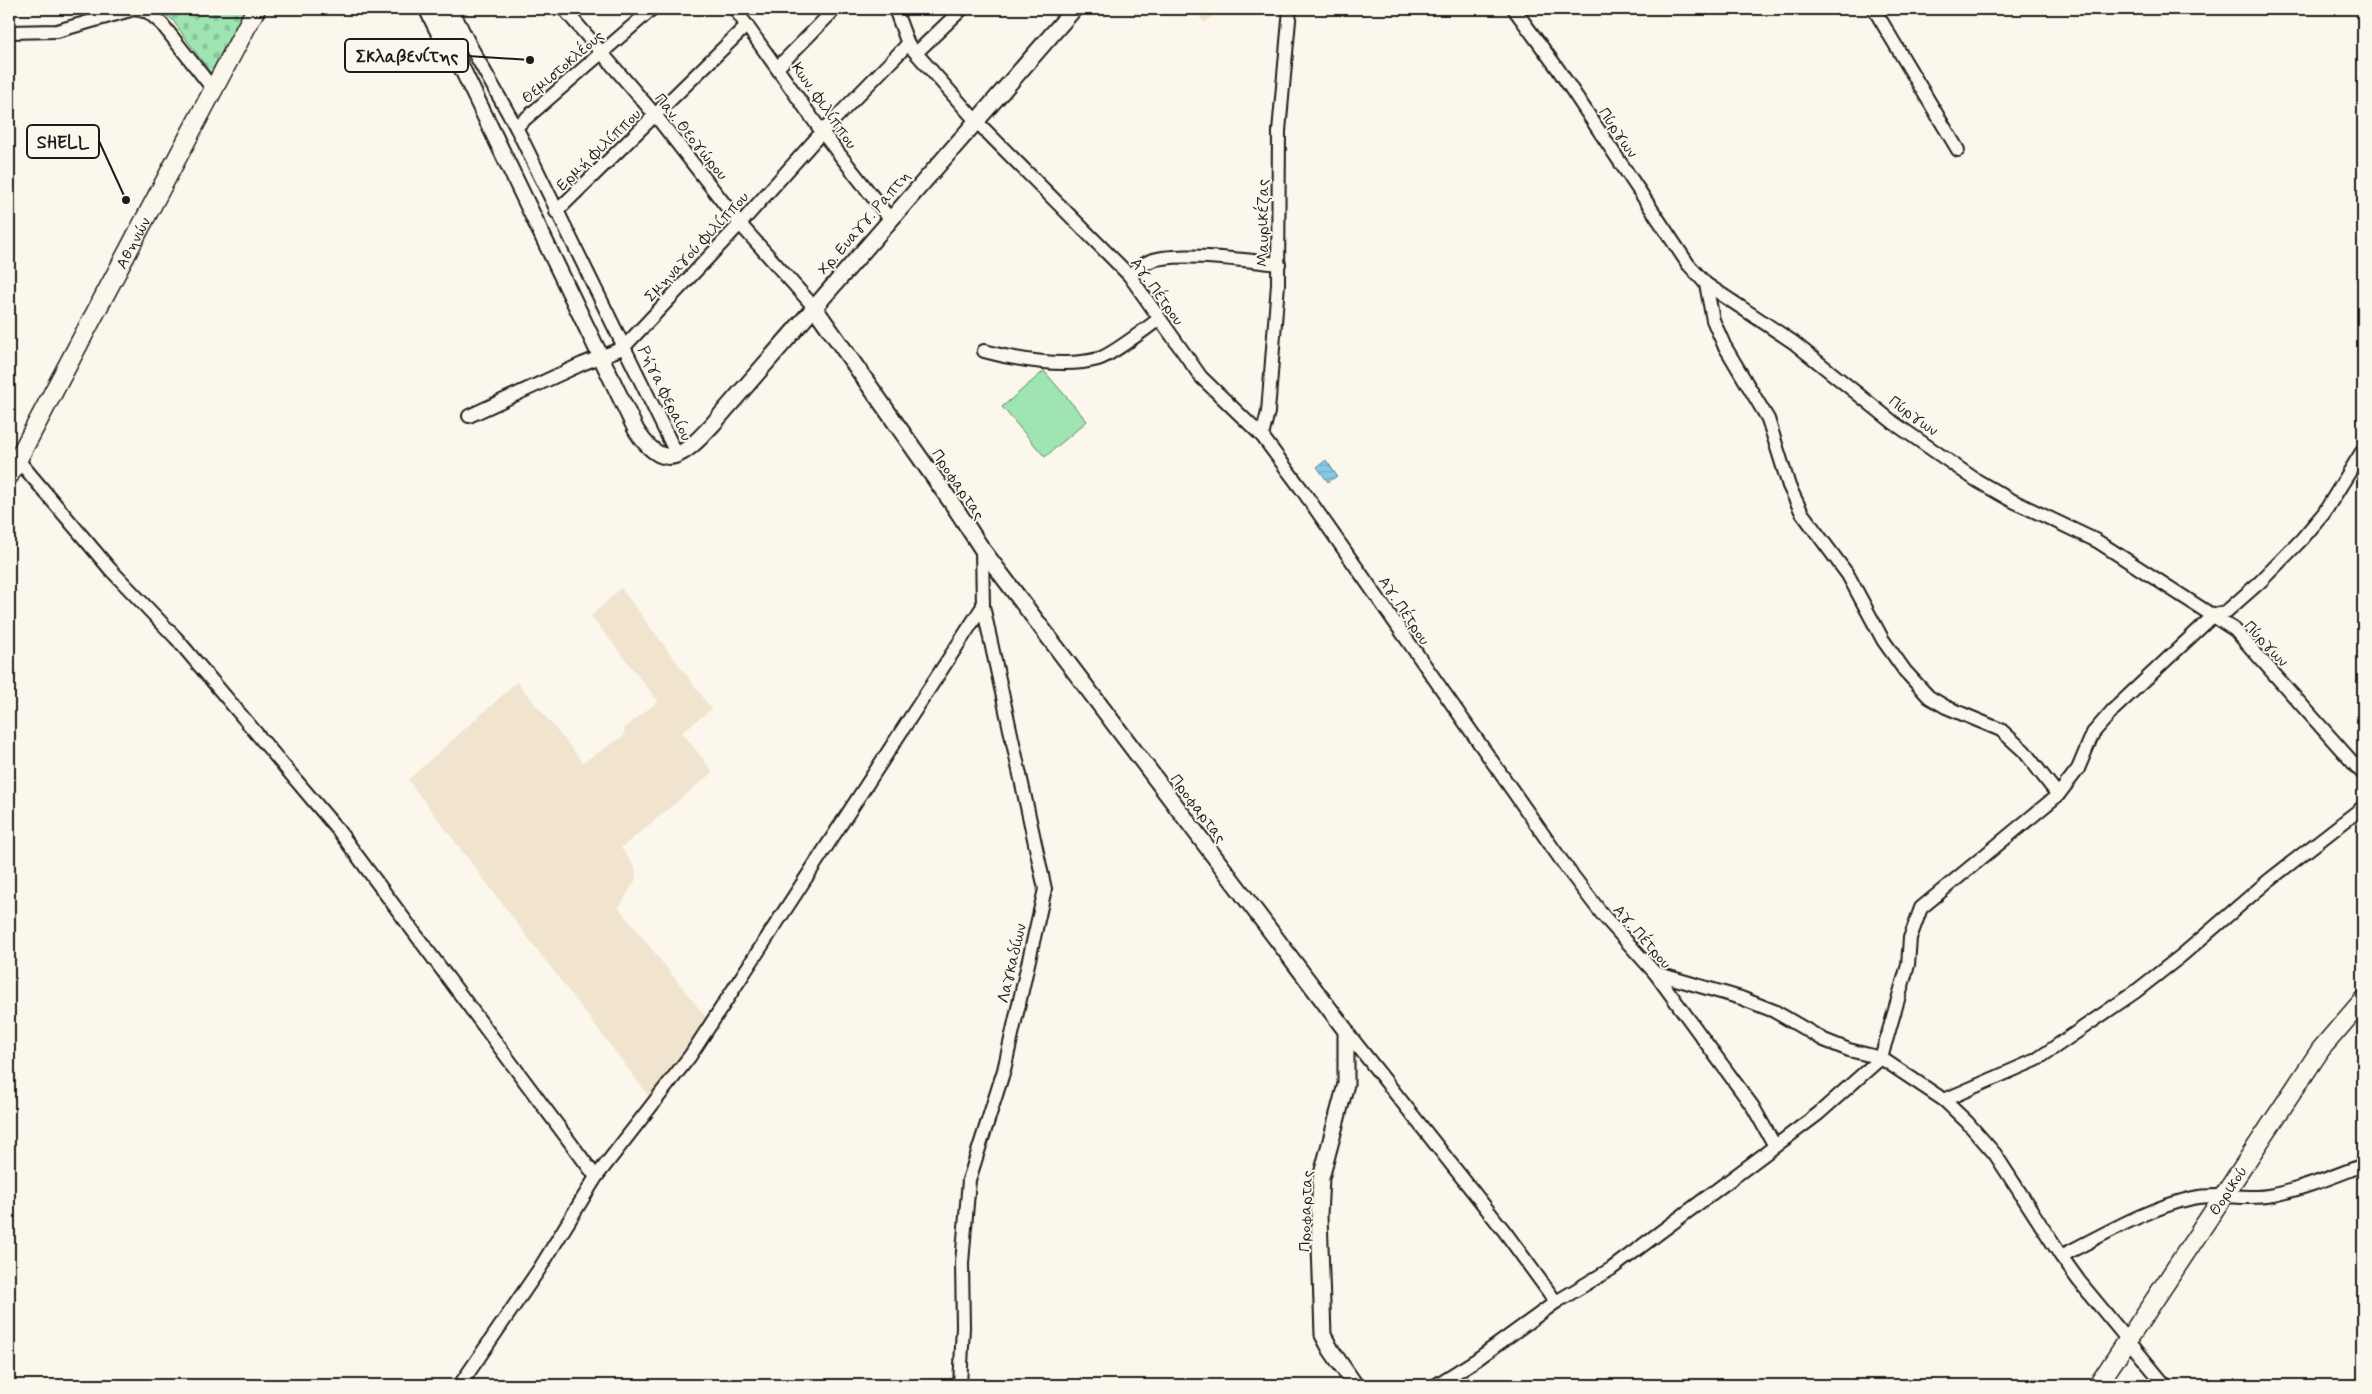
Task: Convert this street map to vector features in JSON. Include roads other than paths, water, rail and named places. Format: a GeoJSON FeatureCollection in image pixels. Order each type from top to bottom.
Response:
{"type":"FeatureCollection","features":[{"type":"Feature","properties":{"kind":"main road","name":"Αθηνών"},"geometry":{"type":"LineString","coordinates":[[9,476],[256,9]]}},
{"type":"Feature","properties":{"kind":"main road","name":"Θορικού"},"geometry":{"type":"LineString","coordinates":[[2098,1385],[2321,1049],[2363,1000]]}},
{"type":"Feature","properties":{"kind":"street"},"geometry":{"type":"LineString","coordinates":[[9,32],[57,32],[134,9],[148,12],[162,24],[213,88]]}},
{"type":"Feature","properties":{"kind":"street","name":"Ρήγα Φεραίου"},"geometry":{"type":"LineString","coordinates":[[427,9],[446,45],[455,54],[636,430],[645,445],[659,456],[677,455],[556,212],[516,127],[471,48],[452,9]]}},
{"type":"Feature","properties":{"kind":"street","name":"Ρήγα Φεραίου"},"geometry":{"type":"LineString","coordinates":[[439,9],[456,43],[455,54]]}},
{"type":"Feature","properties":{"kind":"street","name":"Παν. Θεογώρου"},"geometry":{"type":"LineString","coordinates":[[564,9],[656,116],[740,224],[814,307]]}},
{"type":"Feature","properties":{"kind":"street","name":"Θεμιστοκλέους"},"geometry":{"type":"LineString","coordinates":[[516,127],[652,9]]}},
{"type":"Feature","properties":{"kind":"street","name":"Κων. Φιλίππου"},"geometry":{"type":"LineString","coordinates":[[735,9],[778,66],[822,132],[890,219]]}},
{"type":"Feature","properties":{"kind":"street"},"geometry":{"type":"LineString","coordinates":[[778,66],[835,9]]}},
{"type":"Feature","properties":{"kind":"street"},"geometry":{"type":"LineString","coordinates":[[895,9],[912,48]]}},
{"type":"Feature","properties":{"kind":"street","name":"Σμηναγού Φιλίππου"},"geometry":{"type":"LineString","coordinates":[[469,416],[623,348],[740,224],[822,132],[912,48],[962,9]]}},
{"type":"Feature","properties":{"kind":"street","name":"Χρ. Ευαγγ. Ραπτη"},"geometry":{"type":"LineString","coordinates":[[677,455],[693,445],[713,424],[1074,9]]}},
{"type":"Feature","properties":{"kind":"street","name":"Μαυρικέζας"},"geometry":{"type":"LineString","coordinates":[[1262,436],[1268,412],[1279,264],[1279,131],[1290,9]]}},
{"type":"Feature","properties":{"kind":"street","name":"Πύργων"},"geometry":{"type":"LineString","coordinates":[[1514,9],[1558,69],[1688,264],[1706,284],[1793,342],[1894,423],[1976,480],[2009,499],[2097,541],[2235,630],[2363,774]]}},
{"type":"Feature","properties":{"kind":"street"},"geometry":{"type":"LineString","coordinates":[[1874,9],[1958,150]]}},
{"type":"Feature","properties":{"kind":"street","name":"Ερμή Φιλίππου"},"geometry":{"type":"LineString","coordinates":[[556,212],[747,25]]}},
{"type":"Feature","properties":{"kind":"street"},"geometry":{"type":"LineString","coordinates":[[455,54],[471,48]]}},
{"type":"Feature","properties":{"kind":"street","name":"Αγ. Πέτρου"},"geometry":{"type":"LineString","coordinates":[[912,48],[976,120],[1129,275],[1201,377],[1262,436],[1315,508],[1566,867],[1602,914],[1655,973],[1752,1107],[1775,1146]]}},
{"type":"Feature","properties":{"kind":"street"},"geometry":{"type":"LineString","coordinates":[[1129,275],[1148,262],[1159,258],[1206,257],[1279,264]]}},
{"type":"Feature","properties":{"kind":"street"},"geometry":{"type":"LineString","coordinates":[[1706,284],[1713,320],[1724,345],[1768,419],[1789,486],[1802,513],[1848,575],[1883,640],[1905,671],[1929,696],[1946,707],[2001,730],[2024,751],[2058,795]]}},
{"type":"Feature","properties":{"kind":"street","name":"Προφαρτας"},"geometry":{"type":"LineString","coordinates":[[814,307],[954,506],[982,549],[1346,1031],[1346,1084],[1321,1178],[1319,1215],[1323,1335],[1354,1385]]}},
{"type":"Feature","properties":{"kind":"street"},"geometry":{"type":"LineString","coordinates":[[984,351],[1016,360],[1047,362],[1099,359],[1159,319]]}},
{"type":"Feature","properties":{"kind":"street"},"geometry":{"type":"LineString","coordinates":[[1436,1385],[1476,1360],[1556,1302],[1611,1269],[1818,1114],[1881,1058],[1908,965],[1910,938],[1921,908],[2058,795],[2078,769],[2093,733],[2113,710],[2213,616],[2227,611],[2262,580],[2302,539],[2324,513],[2363,450]]}},
{"type":"Feature","properties":{"kind":"street"},"geometry":{"type":"LineString","coordinates":[[18,460],[110,570],[176,638],[338,830],[596,1177]]}},
{"type":"Feature","properties":{"kind":"street","name":"Λαγκαδίων"},"geometry":{"type":"LineString","coordinates":[[960,1385],[962,1264],[969,1180],[1004,1070],[1045,889],[982,606],[982,549]]}},
{"type":"Feature","properties":{"kind":"street"},"geometry":{"type":"LineString","coordinates":[[460,1385],[540,1268],[596,1177],[690,1056],[982,606]]}},
{"type":"Feature","properties":{"kind":"street"},"geometry":{"type":"LineString","coordinates":[[1944,1100],[2036,1060],[2128,997],[2181,956],[2268,881],[2363,807]]}},
{"type":"Feature","properties":{"kind":"street"},"geometry":{"type":"LineString","coordinates":[[1655,973],[1741,998],[1774,1011],[1824,1040],[1849,1050],[1881,1058],[1944,1100],[1967,1122],[1995,1154],[2079,1281],[2165,1385]]}},
{"type":"Feature","properties":{"kind":"street"},"geometry":{"type":"LineString","coordinates":[[1346,1031],[1504,1232],[1556,1302]]}},
{"type":"Feature","properties":{"kind":"street"},"geometry":{"type":"LineString","coordinates":[[2062,1256],[2124,1225],[2194,1198],[2225,1195],[2273,1196],[2363,1165]]}},
{"type":"Feature","properties":{"kind":"water"},"geometry":{"type":"Polygon","coordinates":[[[1326,460],[1337,476],[1328,482],[1317,467],[1326,460]]]}},
{"type":"Feature","properties":{"kind":"place","name":"Σκλαβενίτης"},"geometry":{"type":"Point","coordinates":[530,60]}},
{"type":"Feature","properties":{"kind":"place","name":"SHELL"},"geometry":{"type":"Point","coordinates":[126,200]}}]}
